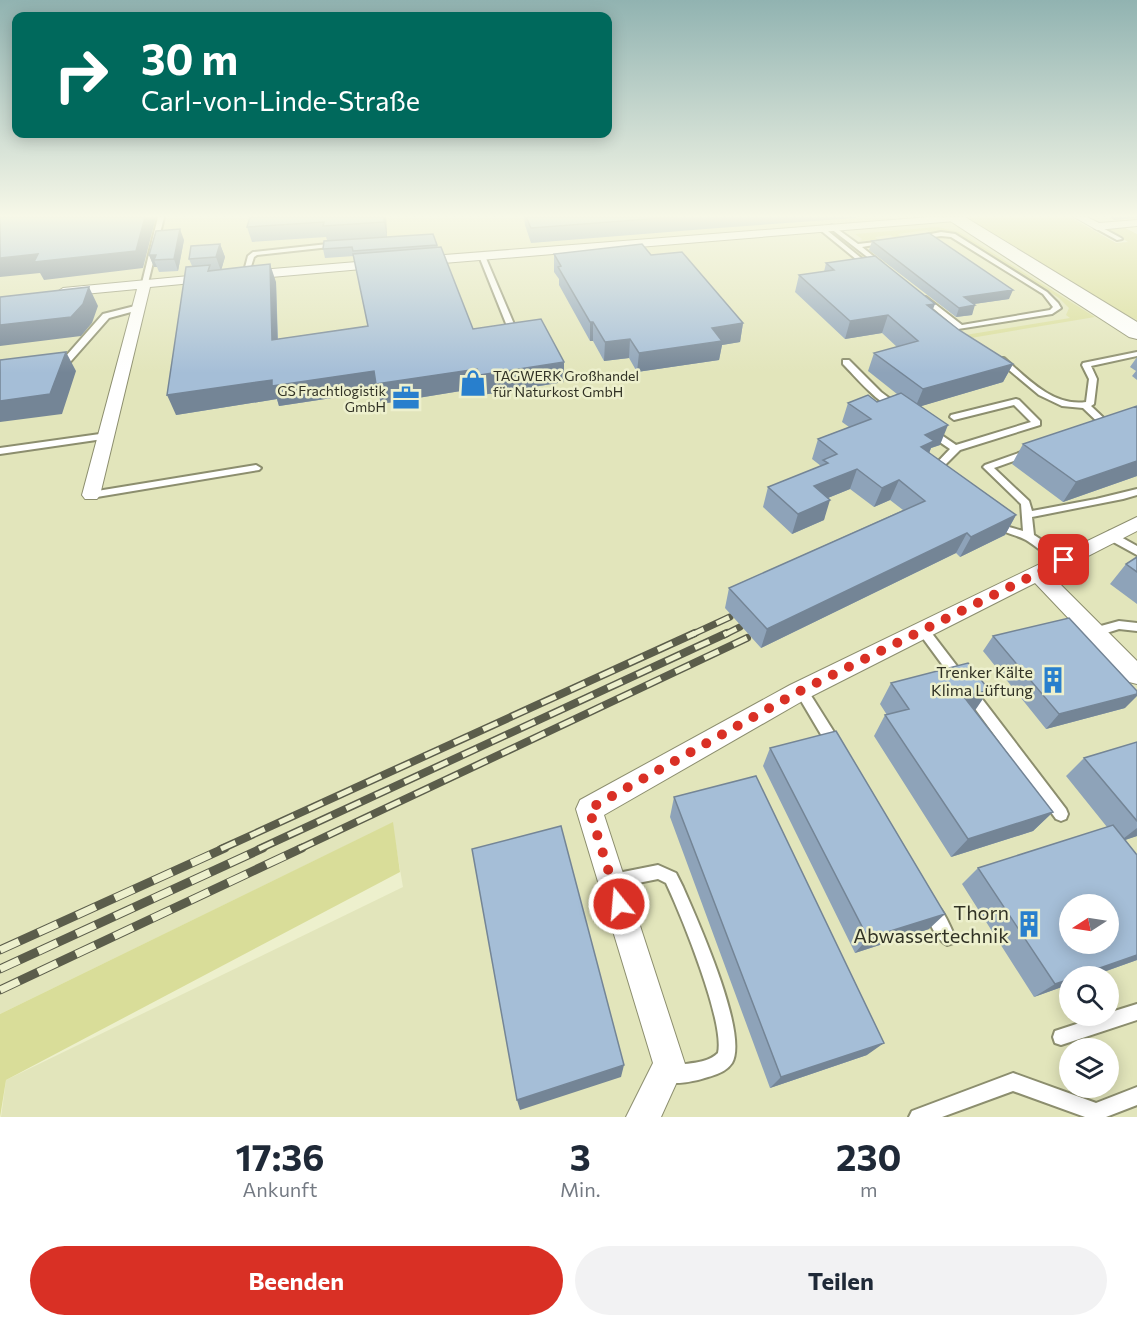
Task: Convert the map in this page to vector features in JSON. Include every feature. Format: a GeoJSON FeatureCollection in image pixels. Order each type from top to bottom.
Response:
{"type":"FeatureCollection","features":[{"type":"Feature","properties":{"kind":"main road"},"geometry":{"type":"LineString","coordinates":[[1037,269],[1137,332]]}},
{"type":"Feature","properties":{"kind":"street"},"geometry":{"type":"LineString","coordinates":[[56,292],[318,269]]}},
{"type":"Feature","properties":{"kind":"street"},"geometry":{"type":"LineString","coordinates":[[91,495],[145,283]]}},
{"type":"Feature","properties":{"kind":"street"},"geometry":{"type":"LineString","coordinates":[[644,1117],[669,1064],[589,809],[801,690],[1137,523]]}},
{"type":"Feature","properties":{"kind":"street"},"geometry":{"type":"LineString","coordinates":[[1038,574],[1137,675]]}},
{"type":"Feature","properties":{"kind":"lane"},"geometry":{"type":"LineString","coordinates":[[145,283],[148,269]]}},
{"type":"Feature","properties":{"kind":"lane"},"geometry":{"type":"LineString","coordinates":[[235,276],[240,269]]}},
{"type":"Feature","properties":{"kind":"lane"},"geometry":{"type":"LineString","coordinates":[[487,269],[515,336]]}},
{"type":"Feature","properties":{"kind":"lane"},"geometry":{"type":"LineString","coordinates":[[872,269],[876,273]]}},
{"type":"Feature","properties":{"kind":"lane"},"geometry":{"type":"LineString","coordinates":[[886,269],[891,273]]}},
{"type":"Feature","properties":{"kind":"lane"},"geometry":{"type":"LineString","coordinates":[[917,293],[961,327],[1052,312],[1057,308],[1045,293],[1007,269]]}},
{"type":"Feature","properties":{"kind":"lane"},"geometry":{"type":"LineString","coordinates":[[46,371],[58,370],[106,316],[139,308]]}},
{"type":"Feature","properties":{"kind":"lane"},"geometry":{"type":"LineString","coordinates":[[992,354],[1054,401],[1067,406],[1090,404],[1093,380],[1086,365],[1137,354]]}},
{"type":"Feature","properties":{"kind":"lane"},"geometry":{"type":"LineString","coordinates":[[846,362],[878,394],[901,411]]}},
{"type":"Feature","properties":{"kind":"lane"},"geometry":{"type":"LineString","coordinates":[[942,478],[933,470],[956,449],[1037,423],[1016,402],[954,417]]}},
{"type":"Feature","properties":{"kind":"lane"},"geometry":{"type":"LineString","coordinates":[[1085,405],[1109,425],[1098,429]]}},
{"type":"Feature","properties":{"kind":"lane"},"geometry":{"type":"LineString","coordinates":[[918,423],[956,449]]}},
{"type":"Feature","properties":{"kind":"lane"},"geometry":{"type":"LineString","coordinates":[[0,451],[107,436]]}},
{"type":"Feature","properties":{"kind":"lane"},"geometry":{"type":"LineString","coordinates":[[1029,537],[1026,503],[988,466],[1044,447]]}},
{"type":"Feature","properties":{"kind":"lane"},"geometry":{"type":"LineString","coordinates":[[91,495],[256,468]]}},
{"type":"Feature","properties":{"kind":"lane"},"geometry":{"type":"LineString","coordinates":[[1028,515],[1051,509],[1086,506],[1137,492]]}},
{"type":"Feature","properties":{"kind":"lane"},"geometry":{"type":"LineString","coordinates":[[987,514],[1005,529],[1029,537],[1064,560]]}},
{"type":"Feature","properties":{"kind":"lane"},"geometry":{"type":"LineString","coordinates":[[1110,535],[1137,551]]}},
{"type":"Feature","properties":{"kind":"lane"},"geometry":{"type":"LineString","coordinates":[[1094,632],[1119,626],[1137,627]]}},
{"type":"Feature","properties":{"kind":"lane"},"geometry":{"type":"LineString","coordinates":[[923,630],[1061,814]]}},
{"type":"Feature","properties":{"kind":"lane"},"geometry":{"type":"LineString","coordinates":[[801,690],[843,760]]}},
{"type":"Feature","properties":{"kind":"lane"},"geometry":{"type":"LineString","coordinates":[[612,881],[658,872],[671,878],[721,1006],[729,1041],[727,1055],[717,1066],[663,1076]]}},
{"type":"Feature","properties":{"kind":"lane"},"geometry":{"type":"LineString","coordinates":[[924,897],[947,937]]}},
{"type":"Feature","properties":{"kind":"lane"},"geometry":{"type":"LineString","coordinates":[[1061,1037],[1137,1012]]}},
{"type":"Feature","properties":{"kind":"lane"},"geometry":{"type":"LineString","coordinates":[[918,1117],[1013,1082],[1097,1114],[1137,1096]]}},
{"type":"Feature","properties":{"kind":"shaded area"},"geometry":{"type":"Polygon","coordinates":[[[0,269],[1045,269],[1095,301],[1137,320],[1137,1117],[1,1117],[6,1080],[403,887],[392,823],[0,1014],[0,269]]]}},
{"type":"Feature","properties":{"kind":"shaded area"},"geometry":{"type":"Polygon","coordinates":[[[876,269],[881,269],[965,335],[1070,318],[1066,315],[1069,308],[1059,298],[1013,269],[1018,269],[1095,317],[965,339],[876,269]]]}},
{"type":"Feature","properties":{"kind":"shaded area"},"geometry":{"type":"Polygon","coordinates":[[[1045,269],[1137,269],[1137,320],[1095,301],[1045,269]]]}},
{"type":"Feature","properties":{"kind":"shaded area"},"geometry":{"type":"Polygon","coordinates":[[[393,822],[400,872],[6,1080],[0,1117],[0,1014],[393,822]]]}},
{"type":"Feature","properties":{"kind":"building"},"geometry":{"type":"Polygon","coordinates":[[[186,269],[209,269],[208,271],[270,269],[272,340],[368,326],[356,269],[450,269],[473,329],[541,319],[564,362],[480,375],[477,369],[376,384],[374,371],[272,386],[272,380],[167,395],[186,269]]]}},
{"type":"Feature","properties":{"kind":"building"},"geometry":{"type":"Polygon","coordinates":[[[559,269],[697,269],[743,323],[712,328],[722,341],[639,353],[630,339],[605,342],[593,322],[590,322],[559,269]]]}},
{"type":"Feature","properties":{"kind":"building"},"geometry":{"type":"Polygon","coordinates":[[[891,269],[935,304],[927,305],[959,330],[1013,364],[923,389],[874,353],[918,341],[888,315],[850,321],[799,275],[834,270],[891,269]]]}},
{"type":"Feature","properties":{"kind":"building"},"geometry":{"type":"Polygon","coordinates":[[[909,269],[982,269],[1013,290],[964,297],[975,305],[959,308],[909,269]]]}},
{"type":"Feature","properties":{"kind":"building"},"geometry":{"type":"Polygon","coordinates":[[[89,287],[83,304],[71,317],[0,325],[0,297],[89,287]]]}},
{"type":"Feature","properties":{"kind":"building"},"geometry":{"type":"Polygon","coordinates":[[[66,352],[50,394],[0,401],[0,360],[66,352]]]}},
{"type":"Feature","properties":{"kind":"building"},"geometry":{"type":"Polygon","coordinates":[[[901,393],[948,425],[925,435],[934,441],[921,447],[1016,515],[971,537],[967,533],[767,629],[729,588],[925,501],[899,480],[882,488],[857,469],[814,486],[830,500],[798,514],[768,487],[828,463],[823,460],[837,454],[818,439],[871,419],[848,403],[868,395],[877,402],[901,393]]]}},
{"type":"Feature","properties":{"kind":"building"},"geometry":{"type":"Polygon","coordinates":[[[1137,406],[1137,461],[1076,482],[1023,444],[1137,406]]]}},
{"type":"Feature","properties":{"kind":"building"},"geometry":{"type":"Polygon","coordinates":[[[1137,557],[1137,572],[1126,564],[1137,557]]]}},
{"type":"Feature","properties":{"kind":"building","name":"Trenker Kälte Klima Lüftung"},"geometry":{"type":"Polygon","coordinates":[[[1069,618],[1137,691],[1137,694],[1059,714],[993,636],[1069,618]]]}},
{"type":"Feature","properties":{"kind":"building"},"geometry":{"type":"Polygon","coordinates":[[[968,663],[989,690],[964,697],[1053,812],[968,839],[885,715],[909,709],[891,683],[968,663]]]}},
{"type":"Feature","properties":{"kind":"building"},"geometry":{"type":"Polygon","coordinates":[[[836,731],[945,914],[868,938],[770,748],[836,731]]]}},
{"type":"Feature","properties":{"kind":"building"},"geometry":{"type":"Polygon","coordinates":[[[1137,742],[1137,821],[1084,758],[1137,742]]]}},
{"type":"Feature","properties":{"kind":"building"},"geometry":{"type":"Polygon","coordinates":[[[756,776],[884,1043],[781,1077],[674,797],[756,776]]]}},
{"type":"Feature","properties":{"kind":"building","name":"Thorn Abwassertechnik"},"geometry":{"type":"Polygon","coordinates":[[[1113,825],[1137,855],[1137,955],[1106,966],[1059,966],[1059,983],[1055,984],[978,868],[1113,825]]]}},
{"type":"Feature","properties":{"kind":"building"},"geometry":{"type":"Polygon","coordinates":[[[561,826],[624,1065],[517,1100],[472,849],[561,826]]]}},
{"type":"Feature","properties":{"kind":"railway"},"geometry":{"type":"LineString","coordinates":[[691,635],[730,617]]}},
{"type":"Feature","properties":{"kind":"railway"},"geometry":{"type":"LineString","coordinates":[[724,635],[740,627]]}},
{"type":"Feature","properties":{"kind":"railway"},"geometry":{"type":"LineString","coordinates":[[221,849],[695,633]]}},
{"type":"Feature","properties":{"kind":"railway"},"geometry":{"type":"LineString","coordinates":[[259,849],[727,633]]}},
{"type":"Feature","properties":{"kind":"railway"},"geometry":{"type":"LineString","coordinates":[[299,849],[747,638]]}},
{"type":"Feature","properties":{"kind":"railway"},"geometry":{"type":"LineString","coordinates":[[0,950],[225,848]]}},
{"type":"Feature","properties":{"kind":"railway"},"geometry":{"type":"LineString","coordinates":[[0,969],[263,848]]}},
{"type":"Feature","properties":{"kind":"railway"},"geometry":{"type":"LineString","coordinates":[[0,990],[302,848]]}},
{"type":"Feature","properties":{"kind":"place","name":"TAGWERK Großhandel für Naturkost GmbH"},"geometry":{"type":"Point","coordinates":[473,383]}},
{"type":"Feature","properties":{"kind":"place","name":"GS Frachtlogistik GmbH"},"geometry":{"type":"Point","coordinates":[406,398]}},
{"type":"Feature","properties":{"kind":"place","name":"Trenker Kälte Klima Lüftung"},"geometry":{"type":"Point","coordinates":[1053,680]}},
{"type":"Feature","properties":{"kind":"place","name":"Thorn Abwassertechnik"},"geometry":{"type":"Point","coordinates":[1029,924]}},
{"type":"Feature","properties":{"kind":"route"},"geometry":{"type":"LineString","coordinates":[[619,904],[589,809],[798,692],[1064,560]]}}]}
